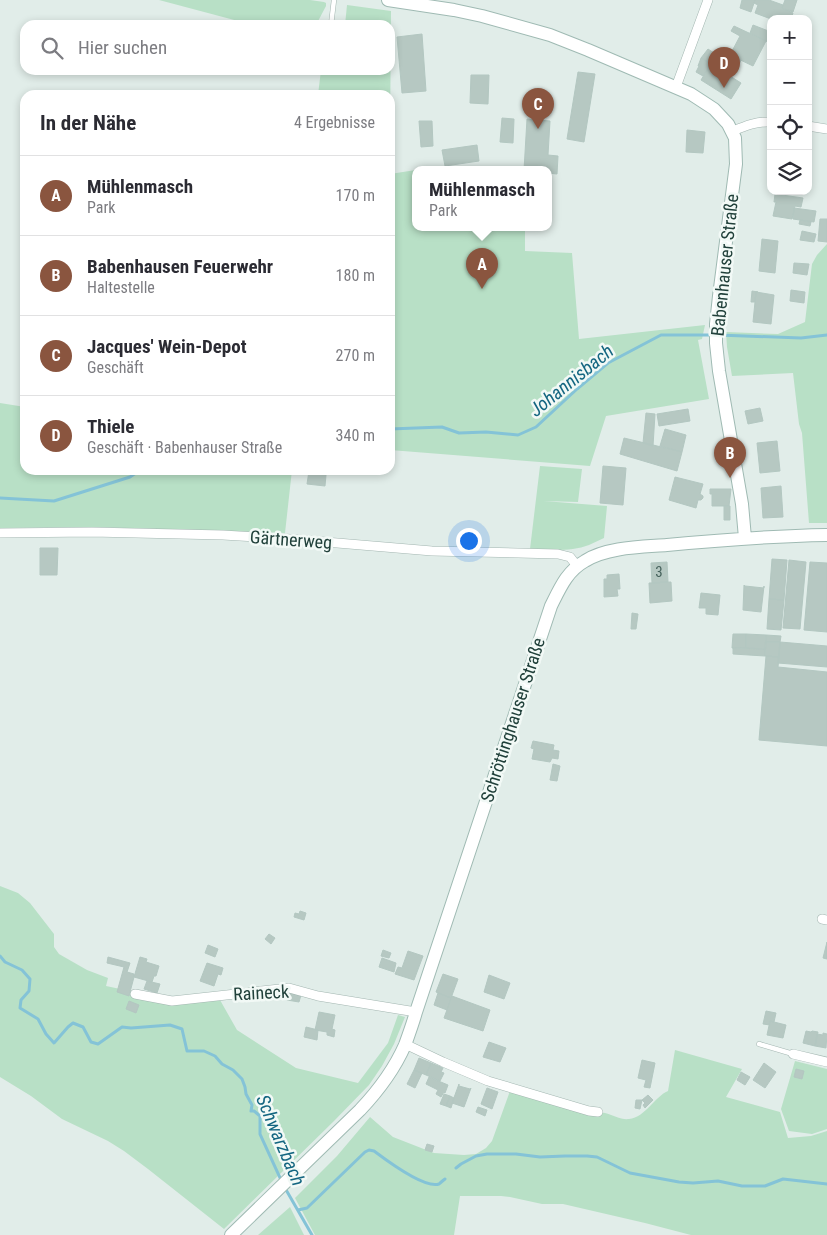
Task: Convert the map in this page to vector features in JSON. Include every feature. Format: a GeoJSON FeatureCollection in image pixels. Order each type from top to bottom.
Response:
{"type":"FeatureCollection","features":[{"type":"Feature","properties":{"kind":"main road"},"geometry":{"type":"LineString","coordinates":[[388,0],[454,10],[550,35],[691,94],[722,116],[733,131]]}},
{"type":"Feature","properties":{"kind":"main road","name":"Babenhauser Straße"},"geometry":{"type":"LineString","coordinates":[[733,131],[736,145],[736,164],[716,324],[716,343],[719,371],[742,504],[745,538]]}},
{"type":"Feature","properties":{"kind":"main road"},"geometry":{"type":"LineString","coordinates":[[745,538],[827,535]]}},
{"type":"Feature","properties":{"kind":"main road","name":"Schröttinghauser Straße"},"geometry":{"type":"LineString","coordinates":[[232,1235],[371,1099],[390,1072],[405,1044],[551,606],[564,581],[577,566],[586,560],[608,552],[745,538]]}},
{"type":"Feature","properties":{"kind":"street"},"geometry":{"type":"LineString","coordinates":[[676,87],[708,0]]}},
{"type":"Feature","properties":{"kind":"street"},"geometry":{"type":"LineString","coordinates":[[733,131],[752,123],[767,122]]}},
{"type":"Feature","properties":{"kind":"street"},"geometry":{"type":"LineString","coordinates":[[812,127],[827,129]]}},
{"type":"Feature","properties":{"kind":"street","name":"Gärtnerweg"},"geometry":{"type":"LineString","coordinates":[[0,533],[92,532],[223,535],[432,551],[558,554],[570,558],[577,566]]}},
{"type":"Feature","properties":{"kind":"street","name":"Raineck"},"geometry":{"type":"LineString","coordinates":[[135,994],[172,1001],[289,988],[318,996],[416,1012]]}},
{"type":"Feature","properties":{"kind":"street"},"geometry":{"type":"LineString","coordinates":[[405,1044],[488,1081],[580,1109],[598,1112]]}},
{"type":"Feature","properties":{"kind":"street"},"geometry":{"type":"LineString","coordinates":[[793,1054],[827,1062]]}},
{"type":"Feature","properties":{"kind":"lane"},"geometry":{"type":"LineString","coordinates":[[332,20],[334,0]]}},
{"type":"Feature","properties":{"kind":"lane"},"geometry":{"type":"LineString","coordinates":[[760,1044],[793,1054]]}},
{"type":"Feature","properties":{"kind":"green space"},"geometry":{"type":"Polygon","coordinates":[[[159,0],[310,0],[326,3],[319,20],[234,20],[159,0]]]}},
{"type":"Feature","properties":{"kind":"green space"},"geometry":{"type":"Polygon","coordinates":[[[347,5],[391,11],[391,20],[346,20],[347,5]]]}},
{"type":"Feature","properties":{"kind":"green space"},"geometry":{"type":"Polygon","coordinates":[[[320,75],[390,75],[390,90],[319,90],[320,75]]]}},
{"type":"Feature","properties":{"kind":"green space"},"geometry":{"type":"Polygon","coordinates":[[[412,171],[412,231],[525,231],[525,251],[572,253],[579,339],[705,325],[702,339],[698,340],[709,399],[606,416],[590,466],[395,450],[395,173],[412,171]]]}},
{"type":"Feature","properties":{"kind":"green space"},"geometry":{"type":"Polygon","coordinates":[[[827,244],[827,523],[809,523],[802,433],[799,424],[793,373],[732,376],[726,332],[778,334],[805,322],[812,264],[827,244]]]}},
{"type":"Feature","properties":{"kind":"green space"},"geometry":{"type":"Polygon","coordinates":[[[0,403],[20,406],[20,475],[291,475],[285,533],[93,527],[0,528],[0,403]]]}},
{"type":"Feature","properties":{"kind":"green space"},"geometry":{"type":"Polygon","coordinates":[[[540,466],[582,469],[578,502],[544,501],[607,506],[604,538],[575,549],[530,549],[540,466]]]}},
{"type":"Feature","properties":{"kind":"green space"},"geometry":{"type":"Polygon","coordinates":[[[0,886],[18,893],[30,903],[54,934],[54,947],[59,954],[87,970],[108,978],[106,986],[187,1003],[220,1000],[237,1030],[296,1068],[358,1083],[388,1043],[398,1015],[405,1017],[394,1044],[369,1085],[224,1229],[124,1151],[108,1141],[62,1119],[31,1096],[0,1077],[0,886]]]}},
{"type":"Feature","properties":{"kind":"green space"},"geometry":{"type":"Polygon","coordinates":[[[675,1050],[742,1069],[726,1097],[780,1112],[788,1138],[811,1136],[827,1131],[827,1235],[691,1235],[563,1204],[542,1204],[501,1196],[460,1196],[454,1235],[315,1235],[295,1198],[337,1156],[370,1117],[393,1137],[434,1153],[476,1154],[486,1148],[492,1141],[510,1091],[593,1115],[604,1113],[629,1119],[640,1115],[668,1091],[675,1050]]]}},
{"type":"Feature","properties":{"kind":"green space"},"geometry":{"type":"Polygon","coordinates":[[[795,1061],[827,1069],[827,1129],[812,1134],[789,1131],[781,1109],[795,1061]]]}},
{"type":"Feature","properties":{"kind":"green space"},"geometry":{"type":"Polygon","coordinates":[[[290,1207],[304,1235],[258,1235],[290,1207]]]}},
{"type":"Feature","properties":{"kind":"building"},"geometry":{"type":"Polygon","coordinates":[[[742,0],[755,0],[751,12],[740,8],[742,0]]]}},
{"type":"Feature","properties":{"kind":"building"},"geometry":{"type":"Polygon","coordinates":[[[755,0],[769,0],[783,5],[782,8],[793,13],[792,15],[767,15],[767,18],[755,13],[758,5],[754,3],[755,0]]]}},
{"type":"Feature","properties":{"kind":"building"},"geometry":{"type":"Polygon","coordinates":[[[785,0],[797,0],[793,12],[782,8],[785,0]]]}},
{"type":"Feature","properties":{"kind":"building"},"geometry":{"type":"Polygon","coordinates":[[[753,25],[767,30],[767,42],[750,33],[753,25]]]}},
{"type":"Feature","properties":{"kind":"building"},"geometry":{"type":"Polygon","coordinates":[[[734,26],[766,41],[753,66],[730,55],[740,36],[731,31],[734,26]]]}},
{"type":"Feature","properties":{"kind":"building"},"geometry":{"type":"Polygon","coordinates":[[[422,34],[426,91],[402,93],[397,37],[422,34]]]}},
{"type":"Feature","properties":{"kind":"building"},"geometry":{"type":"Polygon","coordinates":[[[708,49],[723,59],[718,68],[701,58],[708,49]]]}},
{"type":"Feature","properties":{"kind":"building"},"geometry":{"type":"Polygon","coordinates":[[[730,55],[741,60],[736,71],[729,68],[725,72],[720,70],[727,62],[730,55]]]}},
{"type":"Feature","properties":{"kind":"building"},"geometry":{"type":"Polygon","coordinates":[[[701,58],[711,64],[703,76],[696,72],[701,58]]]}},
{"type":"Feature","properties":{"kind":"building"},"geometry":{"type":"Polygon","coordinates":[[[711,64],[741,83],[731,99],[701,80],[711,64]]]}},
{"type":"Feature","properties":{"kind":"building"},"geometry":{"type":"Polygon","coordinates":[[[578,72],[595,74],[584,142],[567,139],[578,72]]]}},
{"type":"Feature","properties":{"kind":"building"},"geometry":{"type":"Polygon","coordinates":[[[471,75],[489,75],[488,104],[470,103],[471,75]]]}},
{"type":"Feature","properties":{"kind":"building"},"geometry":{"type":"Polygon","coordinates":[[[502,118],[514,119],[513,143],[500,142],[502,118]]]}},
{"type":"Feature","properties":{"kind":"building"},"geometry":{"type":"Polygon","coordinates":[[[527,119],[550,121],[548,155],[558,156],[557,174],[552,173],[552,166],[524,166],[527,119]]]}},
{"type":"Feature","properties":{"kind":"building"},"geometry":{"type":"Polygon","coordinates":[[[419,121],[432,121],[433,146],[421,147],[419,121]]]}},
{"type":"Feature","properties":{"kind":"building"},"geometry":{"type":"Polygon","coordinates":[[[687,130],[705,132],[703,153],[686,152],[687,130]]]}},
{"type":"Feature","properties":{"kind":"building"},"geometry":{"type":"Polygon","coordinates":[[[477,145],[479,161],[445,166],[442,150],[477,145]]]}},
{"type":"Feature","properties":{"kind":"building"},"geometry":{"type":"Polygon","coordinates":[[[775,195],[803,198],[801,207],[795,206],[792,219],[773,216],[776,202],[774,202],[775,195]]]}},
{"type":"Feature","properties":{"kind":"building"},"geometry":{"type":"Polygon","coordinates":[[[794,208],[816,211],[814,222],[793,219],[794,208]]]}},
{"type":"Feature","properties":{"kind":"building"},"geometry":{"type":"Polygon","coordinates":[[[820,219],[827,219],[827,242],[818,241],[820,219]]]}},
{"type":"Feature","properties":{"kind":"building"},"geometry":{"type":"Polygon","coordinates":[[[800,220],[811,222],[810,226],[799,224],[800,220]]]}},
{"type":"Feature","properties":{"kind":"building"},"geometry":{"type":"Polygon","coordinates":[[[802,231],[816,234],[814,242],[800,240],[802,231]]]}},
{"type":"Feature","properties":{"kind":"building"},"geometry":{"type":"Polygon","coordinates":[[[762,239],[778,241],[775,273],[759,271],[762,239]]]}},
{"type":"Feature","properties":{"kind":"building"},"geometry":{"type":"Polygon","coordinates":[[[794,263],[809,264],[807,275],[793,273],[794,263]]]}},
{"type":"Feature","properties":{"kind":"building"},"geometry":{"type":"Polygon","coordinates":[[[791,290],[805,292],[804,303],[790,301],[791,290]]]}},
{"type":"Feature","properties":{"kind":"building"},"geometry":{"type":"Polygon","coordinates":[[[752,291],[758,292],[756,292],[755,302],[751,302],[752,291]]]}},
{"type":"Feature","properties":{"kind":"building"},"geometry":{"type":"Polygon","coordinates":[[[756,292],[774,295],[771,324],[753,322],[756,292]]]}},
{"type":"Feature","properties":{"kind":"building"},"geometry":{"type":"Polygon","coordinates":[[[760,408],[763,421],[748,424],[745,411],[760,408]]]}},
{"type":"Feature","properties":{"kind":"building"},"geometry":{"type":"Polygon","coordinates":[[[688,409],[690,421],[659,426],[657,414],[688,409]]]}},
{"type":"Feature","properties":{"kind":"building"},"geometry":{"type":"Polygon","coordinates":[[[646,413],[655,414],[653,446],[643,443],[646,413]]]}},
{"type":"Feature","properties":{"kind":"building"},"geometry":{"type":"Polygon","coordinates":[[[665,429],[686,435],[682,452],[660,446],[665,429]]]}},
{"type":"Feature","properties":{"kind":"building"},"geometry":{"type":"Polygon","coordinates":[[[624,438],[682,452],[677,471],[620,454],[624,438]]]}},
{"type":"Feature","properties":{"kind":"building"},"geometry":{"type":"Polygon","coordinates":[[[777,441],[780,471],[760,473],[757,443],[777,441]]]}},
{"type":"Feature","properties":{"kind":"building"},"geometry":{"type":"Polygon","coordinates":[[[603,466],[626,468],[623,505],[600,503],[603,466]]]}},
{"type":"Feature","properties":{"kind":"building"},"geometry":{"type":"Polygon","coordinates":[[[308,475],[326,475],[325,486],[307,484],[308,475]]]}},
{"type":"Feature","properties":{"kind":"building"},"geometry":{"type":"Polygon","coordinates":[[[675,477],[703,484],[700,494],[703,498],[698,500],[696,508],[669,500],[675,477]]]}},
{"type":"Feature","properties":{"kind":"building"},"geometry":{"type":"Polygon","coordinates":[[[781,486],[783,517],[763,518],[761,488],[781,486]]]}},
{"type":"Feature","properties":{"kind":"building"},"geometry":{"type":"Polygon","coordinates":[[[710,489],[731,489],[729,506],[712,506],[710,489]]]}},
{"type":"Feature","properties":{"kind":"building"},"geometry":{"type":"Polygon","coordinates":[[[724,506],[730,506],[730,520],[724,520],[724,506]]]}},
{"type":"Feature","properties":{"kind":"building"},"geometry":{"type":"Polygon","coordinates":[[[40,548],[58,548],[57,575],[40,575],[40,548]]]}},
{"type":"Feature","properties":{"kind":"building"},"geometry":{"type":"Polygon","coordinates":[[[772,559],[787,560],[784,600],[769,599],[772,559]]]}},
{"type":"Feature","properties":{"kind":"building"},"geometry":{"type":"Polygon","coordinates":[[[789,560],[806,562],[800,629],[783,628],[789,560]]]}},
{"type":"Feature","properties":{"kind":"building"},"geometry":{"type":"Polygon","coordinates":[[[667,562],[668,582],[652,583],[651,563],[667,562]]]}},
{"type":"Feature","properties":{"kind":"building"},"geometry":{"type":"Polygon","coordinates":[[[810,562],[827,563],[827,632],[804,630],[810,562]]]}},
{"type":"Feature","properties":{"kind":"building"},"geometry":{"type":"Polygon","coordinates":[[[619,574],[620,589],[617,589],[618,596],[604,597],[604,579],[607,579],[607,575],[619,574]]]}},
{"type":"Feature","properties":{"kind":"building"},"geometry":{"type":"Polygon","coordinates":[[[671,582],[672,601],[650,603],[649,583],[671,582]]]}},
{"type":"Feature","properties":{"kind":"building"},"geometry":{"type":"Polygon","coordinates":[[[744,585],[764,588],[761,612],[743,610],[744,585]]]}},
{"type":"Feature","properties":{"kind":"building"},"geometry":{"type":"Polygon","coordinates":[[[701,593],[720,595],[718,615],[706,614],[706,608],[699,608],[701,593]]]}},
{"type":"Feature","properties":{"kind":"building"},"geometry":{"type":"Polygon","coordinates":[[[769,599],[784,600],[781,630],[767,629],[769,599]]]}},
{"type":"Feature","properties":{"kind":"building"},"geometry":{"type":"Polygon","coordinates":[[[632,613],[638,614],[636,629],[631,629],[632,613]]]}},
{"type":"Feature","properties":{"kind":"building"},"geometry":{"type":"Polygon","coordinates":[[[733,634],[746,634],[746,648],[732,648],[733,634]]]}},
{"type":"Feature","properties":{"kind":"building"},"geometry":{"type":"Polygon","coordinates":[[[746,634],[766,635],[765,649],[746,648],[746,634]]]}},
{"type":"Feature","properties":{"kind":"building"},"geometry":{"type":"Polygon","coordinates":[[[766,635],[781,636],[780,642],[766,642],[766,635]]]}},
{"type":"Feature","properties":{"kind":"building"},"geometry":{"type":"Polygon","coordinates":[[[766,642],[780,642],[779,657],[765,656],[766,642]]]}},
{"type":"Feature","properties":{"kind":"building"},"geometry":{"type":"Polygon","coordinates":[[[780,642],[827,646],[827,667],[778,663],[780,642]]]}},
{"type":"Feature","properties":{"kind":"building"},"geometry":{"type":"Polygon","coordinates":[[[733,648],[765,649],[765,656],[733,654],[733,648]]]}},
{"type":"Feature","properties":{"kind":"building"},"geometry":{"type":"Polygon","coordinates":[[[766,656],[779,657],[778,667],[827,672],[827,746],[759,740],[766,656]]]}},
{"type":"Feature","properties":{"kind":"building"},"geometry":{"type":"Polygon","coordinates":[[[533,741],[554,745],[553,750],[559,751],[558,759],[552,758],[550,762],[532,759],[534,749],[531,748],[533,741]]]}},
{"type":"Feature","properties":{"kind":"building"},"geometry":{"type":"Polygon","coordinates":[[[553,764],[560,766],[557,781],[550,780],[553,764]]]}},
{"type":"Feature","properties":{"kind":"building"},"geometry":{"type":"Polygon","coordinates":[[[300,911],[306,913],[304,920],[294,917],[295,913],[299,914],[300,911]]]}},
{"type":"Feature","properties":{"kind":"building"},"geometry":{"type":"Polygon","coordinates":[[[269,934],[275,938],[271,944],[265,939],[269,934]]]}},
{"type":"Feature","properties":{"kind":"building"},"geometry":{"type":"Polygon","coordinates":[[[827,942],[827,959],[823,958],[827,942]]]}},
{"type":"Feature","properties":{"kind":"building"},"geometry":{"type":"Polygon","coordinates":[[[208,945],[218,949],[215,957],[205,953],[208,945]]]}},
{"type":"Feature","properties":{"kind":"building"},"geometry":{"type":"Polygon","coordinates":[[[383,950],[391,953],[389,958],[381,956],[383,950]]]}},
{"type":"Feature","properties":{"kind":"building"},"geometry":{"type":"Polygon","coordinates":[[[408,951],[423,956],[414,980],[395,974],[398,967],[402,968],[408,951]]]}},
{"type":"Feature","properties":{"kind":"building"},"geometry":{"type":"Polygon","coordinates":[[[108,957],[130,963],[127,972],[134,974],[134,977],[129,996],[117,992],[124,967],[107,963],[108,957]]]}},
{"type":"Feature","properties":{"kind":"building"},"geometry":{"type":"Polygon","coordinates":[[[140,957],[147,959],[146,962],[159,966],[152,982],[134,977],[140,957]]]}},
{"type":"Feature","properties":{"kind":"building"},"geometry":{"type":"Polygon","coordinates":[[[382,958],[396,963],[394,972],[379,967],[382,958]]]}},
{"type":"Feature","properties":{"kind":"building"},"geometry":{"type":"Polygon","coordinates":[[[207,963],[223,968],[221,975],[218,974],[214,986],[200,981],[207,963]]]}},
{"type":"Feature","properties":{"kind":"building"},"geometry":{"type":"Polygon","coordinates":[[[443,974],[458,979],[451,998],[436,992],[443,974]]]}},
{"type":"Feature","properties":{"kind":"building"},"geometry":{"type":"Polygon","coordinates":[[[489,975],[510,983],[504,999],[484,992],[489,975]]]}},
{"type":"Feature","properties":{"kind":"building"},"geometry":{"type":"Polygon","coordinates":[[[147,981],[160,984],[157,993],[144,989],[147,981]]]}},
{"type":"Feature","properties":{"kind":"building"},"geometry":{"type":"Polygon","coordinates":[[[290,992],[301,995],[299,1002],[287,1000],[290,992]]]}},
{"type":"Feature","properties":{"kind":"building"},"geometry":{"type":"Polygon","coordinates":[[[438,993],[451,998],[447,1010],[434,1005],[438,993]]]}},
{"type":"Feature","properties":{"kind":"building"},"geometry":{"type":"Polygon","coordinates":[[[452,996],[490,1010],[483,1031],[444,1018],[452,996]]]}},
{"type":"Feature","properties":{"kind":"building"},"geometry":{"type":"Polygon","coordinates":[[[129,1001],[139,1005],[136,1013],[126,1009],[129,1001]]]}},
{"type":"Feature","properties":{"kind":"building"},"geometry":{"type":"Polygon","coordinates":[[[766,1011],[776,1013],[774,1022],[770,1021],[770,1025],[763,1024],[766,1011]]]}},
{"type":"Feature","properties":{"kind":"building"},"geometry":{"type":"Polygon","coordinates":[[[319,1012],[335,1015],[332,1029],[335,1030],[334,1037],[327,1035],[327,1032],[315,1030],[319,1012]]]}},
{"type":"Feature","properties":{"kind":"building"},"geometry":{"type":"Polygon","coordinates":[[[770,1021],[786,1025],[783,1038],[767,1035],[770,1021]]]}},
{"type":"Feature","properties":{"kind":"building"},"geometry":{"type":"Polygon","coordinates":[[[306,1027],[318,1030],[317,1040],[304,1037],[306,1027]]]}},
{"type":"Feature","properties":{"kind":"building"},"geometry":{"type":"Polygon","coordinates":[[[806,1031],[818,1032],[815,1046],[803,1043],[806,1031]]]}},
{"type":"Feature","properties":{"kind":"building"},"geometry":{"type":"Polygon","coordinates":[[[823,1033],[827,1034],[826,1048],[815,1046],[817,1034],[823,1035],[823,1033]]]}},
{"type":"Feature","properties":{"kind":"building"},"geometry":{"type":"Polygon","coordinates":[[[489,1042],[506,1048],[500,1062],[483,1057],[489,1042]]]}},
{"type":"Feature","properties":{"kind":"building"},"geometry":{"type":"Polygon","coordinates":[[[419,1058],[431,1063],[426,1075],[414,1070],[419,1058]]]}},
{"type":"Feature","properties":{"kind":"building"},"geometry":{"type":"Polygon","coordinates":[[[642,1060],[655,1063],[650,1088],[644,1087],[646,1080],[638,1078],[642,1060]]]}},
{"type":"Feature","properties":{"kind":"building"},"geometry":{"type":"Polygon","coordinates":[[[431,1063],[443,1068],[441,1072],[444,1073],[440,1081],[426,1075],[431,1063]]]}},
{"type":"Feature","properties":{"kind":"building"},"geometry":{"type":"Polygon","coordinates":[[[764,1063],[776,1072],[765,1088],[753,1080],[764,1063]]]}},
{"type":"Feature","properties":{"kind":"building"},"geometry":{"type":"Polygon","coordinates":[[[796,1069],[804,1071],[802,1079],[794,1077],[796,1069]]]}},
{"type":"Feature","properties":{"kind":"building"},"geometry":{"type":"Polygon","coordinates":[[[414,1070],[422,1073],[415,1088],[407,1084],[414,1070]]]}},
{"type":"Feature","properties":{"kind":"building"},"geometry":{"type":"Polygon","coordinates":[[[741,1072],[750,1077],[745,1085],[737,1080],[741,1072]]]}},
{"type":"Feature","properties":{"kind":"building"},"geometry":{"type":"Polygon","coordinates":[[[429,1077],[448,1085],[441,1097],[436,1094],[438,1090],[426,1084],[429,1077]]]}},
{"type":"Feature","properties":{"kind":"building"},"geometry":{"type":"Polygon","coordinates":[[[459,1084],[459,1086],[471,1088],[464,1107],[452,1103],[459,1084]]]}},
{"type":"Feature","properties":{"kind":"building"},"geometry":{"type":"Polygon","coordinates":[[[487,1088],[498,1092],[492,1109],[481,1104],[487,1088]]]}},
{"type":"Feature","properties":{"kind":"building"},"geometry":{"type":"Polygon","coordinates":[[[444,1094],[450,1096],[446,1106],[440,1104],[444,1094]]]}},
{"type":"Feature","properties":{"kind":"building"},"geometry":{"type":"Polygon","coordinates":[[[648,1095],[653,1100],[645,1108],[643,1105],[645,1103],[642,1100],[648,1095]]]}},
{"type":"Feature","properties":{"kind":"building"},"geometry":{"type":"Polygon","coordinates":[[[450,1096],[454,1098],[451,1108],[446,1106],[450,1096]]]}},
{"type":"Feature","properties":{"kind":"building"},"geometry":{"type":"Polygon","coordinates":[[[636,1100],[642,1100],[640,1109],[635,1108],[636,1100]]]}},
{"type":"Feature","properties":{"kind":"building"},"geometry":{"type":"Polygon","coordinates":[[[478,1107],[487,1110],[485,1116],[476,1112],[478,1107]]]}},
{"type":"Feature","properties":{"kind":"building"},"geometry":{"type":"Polygon","coordinates":[[[427,1144],[434,1146],[432,1152],[425,1150],[427,1144]]]}},
{"type":"Feature","properties":{"kind":"waterway","name":"Johannisbach"},"geometry":{"type":"LineString","coordinates":[[395,429],[442,427],[459,433],[486,432],[518,435],[536,427],[608,363],[661,335],[712,335]]}},
{"type":"Feature","properties":{"kind":"waterway","name":"Johannisbach"},"geometry":{"type":"LineString","coordinates":[[718,335],[801,338],[827,335]]}},
{"type":"Feature","properties":{"kind":"waterway","name":"Johannisbach"},"geometry":{"type":"LineString","coordinates":[[0,498],[54,501],[133,475]]}},
{"type":"Feature","properties":{"kind":"waterway","name":"Schwarzbach"},"geometry":{"type":"LineString","coordinates":[[0,956],[5,962],[22,970],[30,979],[29,991],[21,1000],[20,1008],[38,1019],[46,1034],[54,1043],[73,1023],[83,1027],[91,1042],[98,1044],[122,1027],[170,1025],[182,1029],[187,1051],[204,1051],[215,1056],[222,1064],[233,1070],[242,1079],[246,1094],[252,1105],[251,1111],[260,1116],[260,1134],[282,1182]]}},
{"type":"Feature","properties":{"kind":"waterway"},"geometry":{"type":"LineString","coordinates":[[298,1210],[307,1208],[369,1150],[374,1151],[405,1173],[424,1182],[439,1184],[445,1179]]}},
{"type":"Feature","properties":{"kind":"waterway"},"geometry":{"type":"LineString","coordinates":[[456,1168],[476,1156],[487,1154],[516,1154],[540,1157],[587,1156],[597,1157],[630,1173],[679,1182],[718,1181],[742,1186],[765,1186],[783,1179],[827,1184]]}},
{"type":"Feature","properties":{"kind":"waterway","name":"Schwarzbach"},"geometry":{"type":"LineString","coordinates":[[285,1188],[312,1235]]}},
{"type":"Feature","properties":{"kind":"place","name":"Thiele"},"geometry":{"type":"Point","coordinates":[724,88]}},
{"type":"Feature","properties":{"kind":"place","name":"Jacques' Wein-Depot"},"geometry":{"type":"Point","coordinates":[538,129]}},
{"type":"Feature","properties":{"kind":"place","name":"Mühlenmasch"},"geometry":{"type":"Point","coordinates":[482,289]}},
{"type":"Feature","properties":{"kind":"place","name":"Babenhausen Feuerwehr"},"geometry":{"type":"Point","coordinates":[730,478]}}]}
